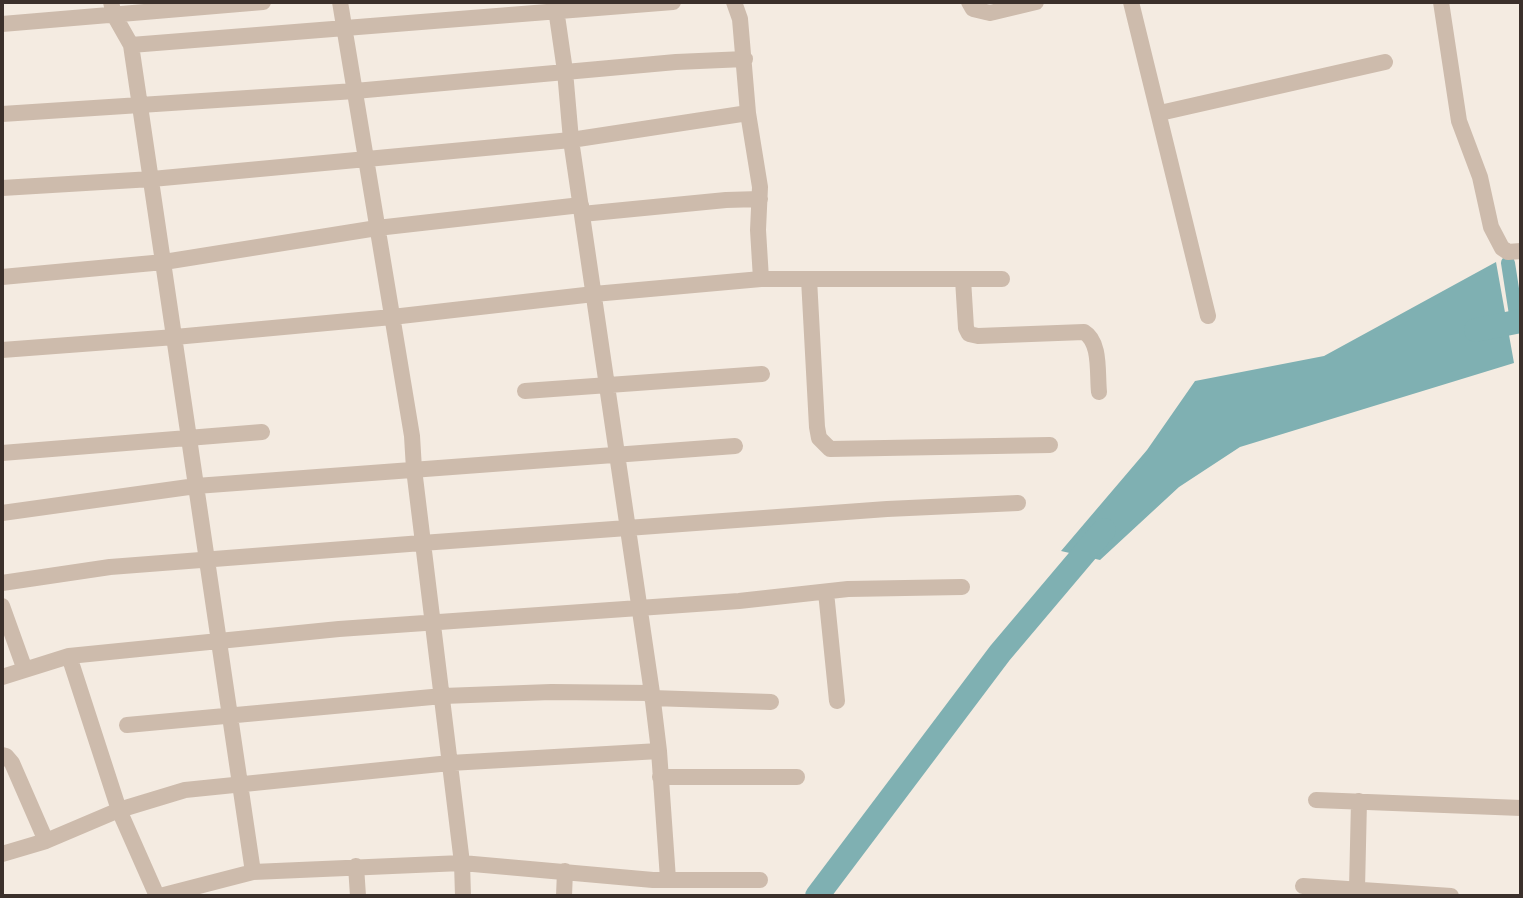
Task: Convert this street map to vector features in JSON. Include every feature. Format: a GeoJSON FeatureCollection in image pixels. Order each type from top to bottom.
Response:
{"type":"FeatureCollection","features":[{"type":"Feature","properties":{"kind":"street"},"geometry":{"type":"LineString","coordinates":[[2,24],[112,8],[262,2]]}},
{"type":"Feature","properties":{"kind":"street"},"geometry":{"type":"LineString","coordinates":[[340,2],[412,436],[422,543],[462,863],[463,896]]}},
{"type":"Feature","properties":{"kind":"street"},"geometry":{"type":"LineString","coordinates":[[131,45],[556,6],[673,2]]}},
{"type":"Feature","properties":{"kind":"street"},"geometry":{"type":"LineString","coordinates":[[734,2],[740,19],[748,113],[760,200],[758,230],[761,279]]}},
{"type":"Feature","properties":{"kind":"street"},"geometry":{"type":"LineString","coordinates":[[969,2],[974,9],[990,13],[1036,2]]}},
{"type":"Feature","properties":{"kind":"street"},"geometry":{"type":"LineString","coordinates":[[1131,2],[1208,316]]}},
{"type":"Feature","properties":{"kind":"street"},"geometry":{"type":"LineString","coordinates":[[1441,2],[1459,121],[1480,177],[1491,227],[1502,248],[1508,252],[1521,251]]}},
{"type":"Feature","properties":{"kind":"street"},"geometry":{"type":"LineString","coordinates":[[556,6],[571,140],[652,695],[668,878]]}},
{"type":"Feature","properties":{"kind":"street"},"geometry":{"type":"LineString","coordinates":[[112,8],[131,45],[141,105],[253,872]]}},
{"type":"Feature","properties":{"kind":"street"},"geometry":{"type":"LineString","coordinates":[[2,114],[355,91],[565,71],[745,59]]}},
{"type":"Feature","properties":{"kind":"street"},"geometry":{"type":"LineString","coordinates":[[1160,113],[1385,62]]}},
{"type":"Feature","properties":{"kind":"street"},"geometry":{"type":"LineString","coordinates":[[2,188],[152,179],[571,140],[748,113]]}},
{"type":"Feature","properties":{"kind":"street"},"geometry":{"type":"LineString","coordinates":[[2,277],[164,262],[377,228],[581,209],[760,200]]}},
{"type":"Feature","properties":{"kind":"street"},"geometry":{"type":"LineString","coordinates":[[2,349],[175,337],[392,317],[594,294],[761,279],[1002,279]]}},
{"type":"Feature","properties":{"kind":"street"},"geometry":{"type":"LineString","coordinates":[[809,279],[817,427],[820,438],[830,449],[1050,445]]}},
{"type":"Feature","properties":{"kind":"street"},"geometry":{"type":"LineString","coordinates":[[963,279],[966,328],[969,334],[978,337],[1084,332],[1092,336],[1099,392]]}},
{"type":"Feature","properties":{"kind":"street"},"geometry":{"type":"LineString","coordinates":[[525,391],[762,374]]}},
{"type":"Feature","properties":{"kind":"street"},"geometry":{"type":"LineString","coordinates":[[2,453],[262,432]]}},
{"type":"Feature","properties":{"kind":"street"},"geometry":{"type":"LineString","coordinates":[[2,513],[196,486],[735,446]]}},
{"type":"Feature","properties":{"kind":"street"},"geometry":{"type":"LineString","coordinates":[[2,583],[110,567],[207,559],[887,509],[1018,503]]}},
{"type":"Feature","properties":{"kind":"street"},"geometry":{"type":"LineString","coordinates":[[2,677],[69,656],[339,629],[739,601],[848,589],[962,587]]}},
{"type":"Feature","properties":{"kind":"street"},"geometry":{"type":"LineString","coordinates":[[826,592],[837,701]]}},
{"type":"Feature","properties":{"kind":"street"},"geometry":{"type":"LineString","coordinates":[[3,616],[25,670]]}},
{"type":"Feature","properties":{"kind":"street"},"geometry":{"type":"LineString","coordinates":[[69,656],[119,810],[159,896],[223,888],[253,872],[462,863],[653,880],[760,880]]}},
{"type":"Feature","properties":{"kind":"street"},"geometry":{"type":"LineString","coordinates":[[127,725],[443,696],[551,692],[771,702]]}},
{"type":"Feature","properties":{"kind":"street"},"geometry":{"type":"LineString","coordinates":[[2,854],[46,841],[119,810],[185,790],[450,763],[659,751]]}},
{"type":"Feature","properties":{"kind":"street"},"geometry":{"type":"LineString","coordinates":[[2,755],[12,763],[46,841]]}},
{"type":"Feature","properties":{"kind":"street"},"geometry":{"type":"LineString","coordinates":[[660,777],[797,777]]}},
{"type":"Feature","properties":{"kind":"street"},"geometry":{"type":"LineString","coordinates":[[1316,800],[1521,808]]}},
{"type":"Feature","properties":{"kind":"street"},"geometry":{"type":"LineString","coordinates":[[1357,890],[1359,801]]}},
{"type":"Feature","properties":{"kind":"street"},"geometry":{"type":"LineString","coordinates":[[356,866],[358,896]]}},
{"type":"Feature","properties":{"kind":"street"},"geometry":{"type":"LineString","coordinates":[[564,896],[565,871]]}},
{"type":"Feature","properties":{"kind":"street"},"geometry":{"type":"LineString","coordinates":[[1303,886],[1451,896]]}},
{"type":"Feature","properties":{"kind":"water"},"geometry":{"type":"Polygon","coordinates":[[[1496,262],[1514,363],[1240,447],[1179,487],[1100,560],[1061,551],[1147,450],[1195,381],[1324,356],[1496,262]]]}},
{"type":"Feature","properties":{"kind":"waterway"},"geometry":{"type":"LineString","coordinates":[[1508,263],[1517,321]]}},
{"type":"Feature","properties":{"kind":"waterway"},"geometry":{"type":"LineString","coordinates":[[1476,330],[1521,321]]}},
{"type":"Feature","properties":{"kind":"waterway"},"geometry":{"type":"LineString","coordinates":[[817,896],[1000,653],[1104,530]]}}]}
